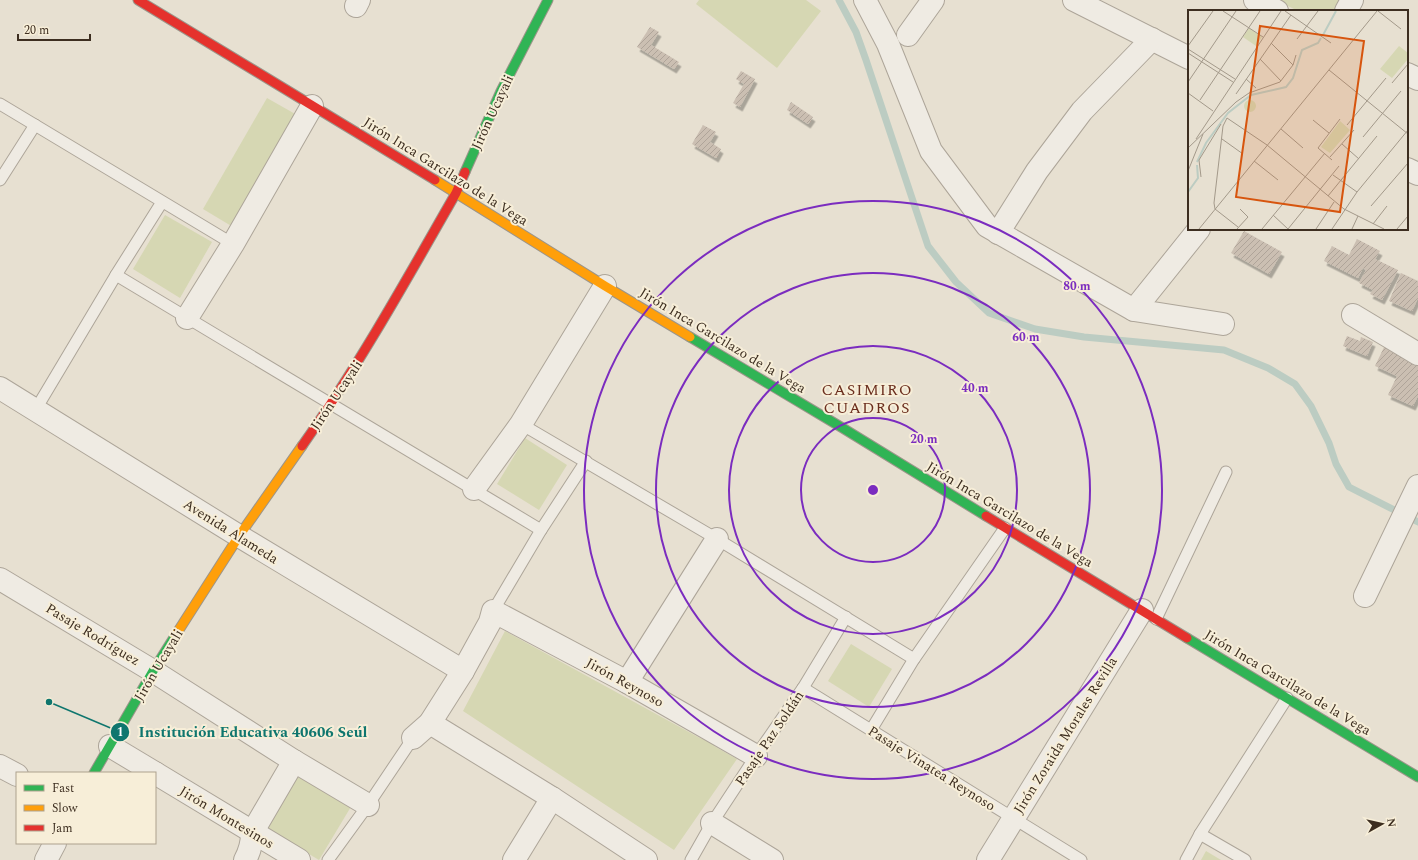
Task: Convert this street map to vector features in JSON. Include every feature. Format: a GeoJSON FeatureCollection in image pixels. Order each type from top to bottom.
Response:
{"type":"FeatureCollection","features":[{"type":"Feature","properties":{"kind":"street","name":"Jirón Inca Garcilazo de la Vega"},"geometry":{"type":"LineString","coordinates":[[138,0],[456,193],[605,286],[1418,777]]}},
{"type":"Feature","properties":{"kind":"street","name":"Jirón Ucayali"},"geometry":{"type":"LineString","coordinates":[[95,772],[153,671],[239,536],[331,404],[372,340],[456,193],[501,91],[548,0]]}},
{"type":"Feature","properties":{"kind":"street"},"geometry":{"type":"LineString","coordinates":[[865,0],[888,44],[931,151],[987,226],[1134,310],[1223,324]]}},
{"type":"Feature","properties":{"kind":"street"},"geometry":{"type":"LineString","coordinates":[[908,36],[934,0]]}},
{"type":"Feature","properties":{"kind":"street"},"geometry":{"type":"LineString","coordinates":[[1074,0],[1188,57]]}},
{"type":"Feature","properties":{"kind":"street"},"geometry":{"type":"LineString","coordinates":[[1254,0],[1275,10]]}},
{"type":"Feature","properties":{"kind":"street"},"geometry":{"type":"LineString","coordinates":[[1347,10],[1352,0]]}},
{"type":"Feature","properties":{"kind":"street"},"geometry":{"type":"LineString","coordinates":[[998,233],[1037,171],[1082,111],[1152,39]]}},
{"type":"Feature","properties":{"kind":"street"},"geometry":{"type":"LineString","coordinates":[[1408,74],[1418,79]]}},
{"type":"Feature","properties":{"kind":"street"},"geometry":{"type":"LineString","coordinates":[[188,318],[233,244],[312,106]]}},
{"type":"Feature","properties":{"kind":"street"},"geometry":{"type":"LineString","coordinates":[[1408,169],[1418,174]]}},
{"type":"Feature","properties":{"kind":"street"},"geometry":{"type":"LineString","coordinates":[[1134,310],[1198,230]]}},
{"type":"Feature","properties":{"kind":"street"},"geometry":{"type":"LineString","coordinates":[[474,489],[521,424],[605,286]]}},
{"type":"Feature","properties":{"kind":"street"},"geometry":{"type":"LineString","coordinates":[[1354,315],[1418,354]]}},
{"type":"Feature","properties":{"kind":"street","name":"Avenida Alameda"},"geometry":{"type":"LineString","coordinates":[[0,388],[239,536],[463,671]]}},
{"type":"Feature","properties":{"kind":"street"},"geometry":{"type":"LineString","coordinates":[[1369,588],[1416,490]]}},
{"type":"Feature","properties":{"kind":"street"},"geometry":{"type":"LineString","coordinates":[[626,682],[717,538]]}},
{"type":"Feature","properties":{"kind":"street","name":"Pasaje Rodríguez"},"geometry":{"type":"LineString","coordinates":[[0,579],[153,671],[294,761],[368,805]]}},
{"type":"Feature","properties":{"kind":"street"},"geometry":{"type":"LineString","coordinates":[[413,738],[430,723],[463,671],[490,622],[493,611]]}},
{"type":"Feature","properties":{"kind":"street","name":"Jirón Reynoso"},"geometry":{"type":"LineString","coordinates":[[493,611],[626,682],[756,756]]}},
{"type":"Feature","properties":{"kind":"street","name":"Jirón Zoraida Morales Revilla"},"geometry":{"type":"LineString","coordinates":[[988,860],[1013,818],[1149,615]]}},
{"type":"Feature","properties":{"kind":"street"},"geometry":{"type":"LineString","coordinates":[[430,723],[552,798],[646,860]]}},
{"type":"Feature","properties":{"kind":"street","name":"Jirón Montesinos"},"geometry":{"type":"LineString","coordinates":[[110,746],[153,772]]}},
{"type":"Feature","properties":{"kind":"street"},"geometry":{"type":"LineString","coordinates":[[246,860],[252,842],[252,833],[294,761]]}},
{"type":"Feature","properties":{"kind":"street"},"geometry":{"type":"LineString","coordinates":[[0,766],[16,774]]}},
{"type":"Feature","properties":{"kind":"street","name":"Jirón Montesinos"},"geometry":{"type":"LineString","coordinates":[[156,774],[299,860]]}},
{"type":"Feature","properties":{"kind":"street"},"geometry":{"type":"LineString","coordinates":[[514,860],[552,798]]}},
{"type":"Feature","properties":{"kind":"street"},"geometry":{"type":"LineString","coordinates":[[712,823],[772,860]]}},
{"type":"Feature","properties":{"kind":"street"},"geometry":{"type":"LineString","coordinates":[[46,860],[54,844]]}},
{"type":"Feature","properties":{"kind":"lane"},"geometry":{"type":"LineString","coordinates":[[0,104],[233,244]]}},
{"type":"Feature","properties":{"kind":"lane"},"geometry":{"type":"LineString","coordinates":[[0,180],[35,125]]}},
{"type":"Feature","properties":{"kind":"lane"},"geometry":{"type":"LineString","coordinates":[[36,409],[116,274],[162,202]]}},
{"type":"Feature","properties":{"kind":"lane"},"geometry":{"type":"LineString","coordinates":[[116,274],[541,530]]}},
{"type":"Feature","properties":{"kind":"lane"},"geometry":{"type":"LineString","coordinates":[[521,424],[717,538],[914,659]]}},
{"type":"Feature","properties":{"kind":"lane"},"geometry":{"type":"LineString","coordinates":[[493,611],[541,530],[586,461]]}},
{"type":"Feature","properties":{"kind":"lane","name":"Jirón Zoraida Morales Revilla"},"geometry":{"type":"LineString","coordinates":[[1149,615],[1226,472]]}},
{"type":"Feature","properties":{"kind":"lane"},"geometry":{"type":"LineString","coordinates":[[871,730],[914,659],[1005,528]]}},
{"type":"Feature","properties":{"kind":"lane","name":"Pasaje Paz Soldán"},"geometry":{"type":"LineString","coordinates":[[691,860],[712,823],[803,688],[846,617]]}},
{"type":"Feature","properties":{"kind":"lane","name":"Pasaje Vinatea Reynoso"},"geometry":{"type":"LineString","coordinates":[[803,688],[1081,860]]}},
{"type":"Feature","properties":{"kind":"lane"},"geometry":{"type":"LineString","coordinates":[[1186,860],[1200,834],[1287,698]]}},
{"type":"Feature","properties":{"kind":"lane"},"geometry":{"type":"LineString","coordinates":[[328,860],[368,805],[413,738]]}},
{"type":"Feature","properties":{"kind":"lane"},"geometry":{"type":"LineString","coordinates":[[1200,834],[1245,860]]}},
{"type":"Feature","properties":{"kind":"green space"},"geometry":{"type":"Polygon","coordinates":[[[699,0],[806,0],[821,11],[777,68],[696,4],[699,0]]]}},
{"type":"Feature","properties":{"kind":"green space"},"geometry":{"type":"Polygon","coordinates":[[[1276,0],[1344,0],[1339,10],[1296,10],[1276,0]]]}},
{"type":"Feature","properties":{"kind":"green space"},"geometry":{"type":"Polygon","coordinates":[[[267,98],[297,115],[233,227],[203,209],[267,98]]]}},
{"type":"Feature","properties":{"kind":"green space"},"geometry":{"type":"Polygon","coordinates":[[[165,215],[212,242],[180,298],[133,269],[165,215]]]}},
{"type":"Feature","properties":{"kind":"green space"},"geometry":{"type":"Polygon","coordinates":[[[525,438],[567,465],[539,510],[497,484],[525,438]]]}},
{"type":"Feature","properties":{"kind":"green space"},"geometry":{"type":"Polygon","coordinates":[[[505,631],[715,745],[714,746],[737,759],[674,850],[463,711],[505,631]]]}},
{"type":"Feature","properties":{"kind":"green space"},"geometry":{"type":"Polygon","coordinates":[[[851,644],[892,669],[869,707],[828,681],[851,644]]]}},
{"type":"Feature","properties":{"kind":"green space"},"geometry":{"type":"Polygon","coordinates":[[[298,772],[352,805],[319,860],[264,827],[298,772]]]}},
{"type":"Feature","properties":{"kind":"green space"},"geometry":{"type":"Polygon","coordinates":[[[1206,851],[1221,860],[1201,860],[1206,851]]]}},
{"type":"Feature","properties":{"kind":"building"},"geometry":{"type":"Polygon","coordinates":[[[650,27],[659,32],[651,45],[679,62],[674,69],[637,47],[650,27]]]}},
{"type":"Feature","properties":{"kind":"building"},"geometry":{"type":"Polygon","coordinates":[[[741,71],[755,79],[740,107],[733,103],[744,84],[736,79],[741,71]]]}},
{"type":"Feature","properties":{"kind":"building"},"geometry":{"type":"Polygon","coordinates":[[[791,102],[813,117],[808,124],[787,110],[791,102]]]}},
{"type":"Feature","properties":{"kind":"building"},"geometry":{"type":"Polygon","coordinates":[[[703,125],[716,132],[710,142],[721,149],[716,158],[692,144],[703,125]]]}},
{"type":"Feature","properties":{"kind":"building"},"geometry":{"type":"Polygon","coordinates":[[[1244,231],[1282,252],[1269,274],[1231,253],[1244,231]]]}},
{"type":"Feature","properties":{"kind":"building"},"geometry":{"type":"Polygon","coordinates":[[[1357,239],[1380,251],[1375,259],[1398,270],[1382,300],[1370,294],[1373,290],[1359,283],[1366,270],[1363,268],[1358,278],[1324,261],[1332,246],[1349,255],[1357,239]]]}},
{"type":"Feature","properties":{"kind":"building"},"geometry":{"type":"Polygon","coordinates":[[[1401,273],[1418,281],[1418,298],[1412,311],[1389,301],[1401,273]]]}},
{"type":"Feature","properties":{"kind":"building"},"geometry":{"type":"Polygon","coordinates":[[[1347,336],[1360,341],[1361,337],[1373,342],[1367,356],[1343,346],[1347,336]]]}},
{"type":"Feature","properties":{"kind":"building"},"geometry":{"type":"Polygon","coordinates":[[[1386,343],[1418,362],[1418,396],[1413,406],[1388,395],[1397,376],[1375,366],[1386,343]]]}},
{"type":"Feature","properties":{"kind":"waterway"},"geometry":{"type":"LineString","coordinates":[[839,0],[856,32],[928,246],[956,282],[989,313],[1035,329],[1084,337],[1224,350],[1268,368],[1295,384],[1311,406],[1329,443],[1336,464],[1349,487],[1418,522]]}},
{"type":"Feature","properties":{"kind":"traffic: fast"},"geometry":{"type":"LineString","coordinates":[[465,172],[501,91],[548,0]]}},
{"type":"Feature","properties":{"kind":"traffic: fast"},"geometry":{"type":"LineString","coordinates":[[690,337],[986,516]]}},
{"type":"Feature","properties":{"kind":"traffic: fast"},"geometry":{"type":"LineString","coordinates":[[95,772],[175,636]]}},
{"type":"Feature","properties":{"kind":"traffic: fast"},"geometry":{"type":"LineString","coordinates":[[1187,638],[1418,777]]}},
{"type":"Feature","properties":{"kind":"traffic: slow"},"geometry":{"type":"LineString","coordinates":[[435,180],[690,337]]}},
{"type":"Feature","properties":{"kind":"traffic: slow"},"geometry":{"type":"LineString","coordinates":[[175,636],[239,536],[302,446]]}},
{"type":"Feature","properties":{"kind":"traffic: jam"},"geometry":{"type":"LineString","coordinates":[[138,0],[435,180]]}},
{"type":"Feature","properties":{"kind":"traffic: jam"},"geometry":{"type":"LineString","coordinates":[[302,446],[382,321],[456,193],[465,172]]}},
{"type":"Feature","properties":{"kind":"traffic: jam"},"geometry":{"type":"LineString","coordinates":[[986,516],[1187,638]]}},
{"type":"Feature","properties":{"kind":"place","name":"Institución Educativa 40606 Seúl"},"geometry":{"type":"Point","coordinates":[49,702]}},
{"type":"Feature","properties":{"kind":"district","name":"CASIMIRO CUADROS"},"geometry":{"type":"Point","coordinates":[867,398]}}]}
